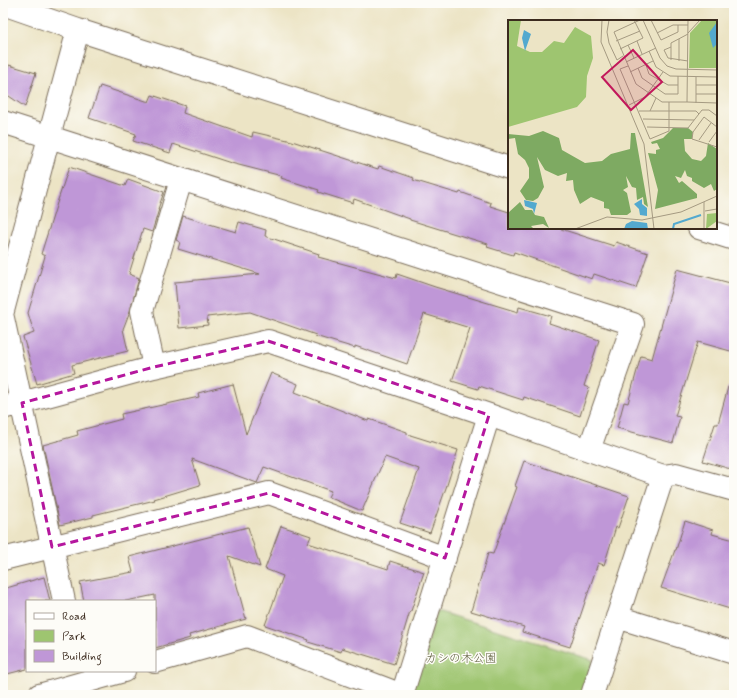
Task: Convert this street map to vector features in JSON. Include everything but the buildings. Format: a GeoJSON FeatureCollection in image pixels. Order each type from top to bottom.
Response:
{"type":"FeatureCollection","features":[{"type":"Feature","properties":{"kind":"street"},"geometry":{"type":"LineString","coordinates":[[3,4],[78,30],[508,168]]}},
{"type":"Feature","properties":{"kind":"street"},"geometry":{"type":"LineString","coordinates":[[3,311],[78,30]]}},
{"type":"Feature","properties":{"kind":"street"},"geometry":{"type":"LineString","coordinates":[[3,122],[633,324],[589,450]]}},
{"type":"Feature","properties":{"kind":"street"},"geometry":{"type":"LineString","coordinates":[[154,367],[142,311],[181,180]]}},
{"type":"Feature","properties":{"kind":"street"},"geometry":{"type":"LineString","coordinates":[[701,229],[734,239]]}},
{"type":"Feature","properties":{"kind":"street"},"geometry":{"type":"LineString","coordinates":[[3,318],[12,405],[52,547],[64,600]]}},
{"type":"Feature","properties":{"kind":"street"},"geometry":{"type":"LineString","coordinates":[[12,405],[154,367],[268,341],[489,415],[663,476],[676,474],[734,490]]}},
{"type":"Feature","properties":{"kind":"street"},"geometry":{"type":"LineString","coordinates":[[156,662],[247,636],[402,695],[489,415]]}},
{"type":"Feature","properties":{"kind":"street"},"geometry":{"type":"LineString","coordinates":[[592,695],[663,476]]}},
{"type":"Feature","properties":{"kind":"street"},"geometry":{"type":"LineString","coordinates":[[3,559],[269,493],[445,558]]}},
{"type":"Feature","properties":{"kind":"street"},"geometry":{"type":"LineString","coordinates":[[617,616],[734,653]]}},
{"type":"Feature","properties":{"kind":"street"},"geometry":{"type":"LineString","coordinates":[[39,695],[120,672]]}},
{"type":"Feature","properties":{"kind":"highlighted area"},"geometry":{"type":"Polygon","coordinates":[[[268,341],[489,415],[445,558],[269,493],[52,547],[22,403],[154,367],[268,341]]]}},
{"type":"Feature","properties":{"kind":"green space","name":"カシの木公園"},"geometry":{"type":"Polygon","coordinates":[[[437,611],[593,660],[582,695],[411,695],[437,611]]]}}]}
